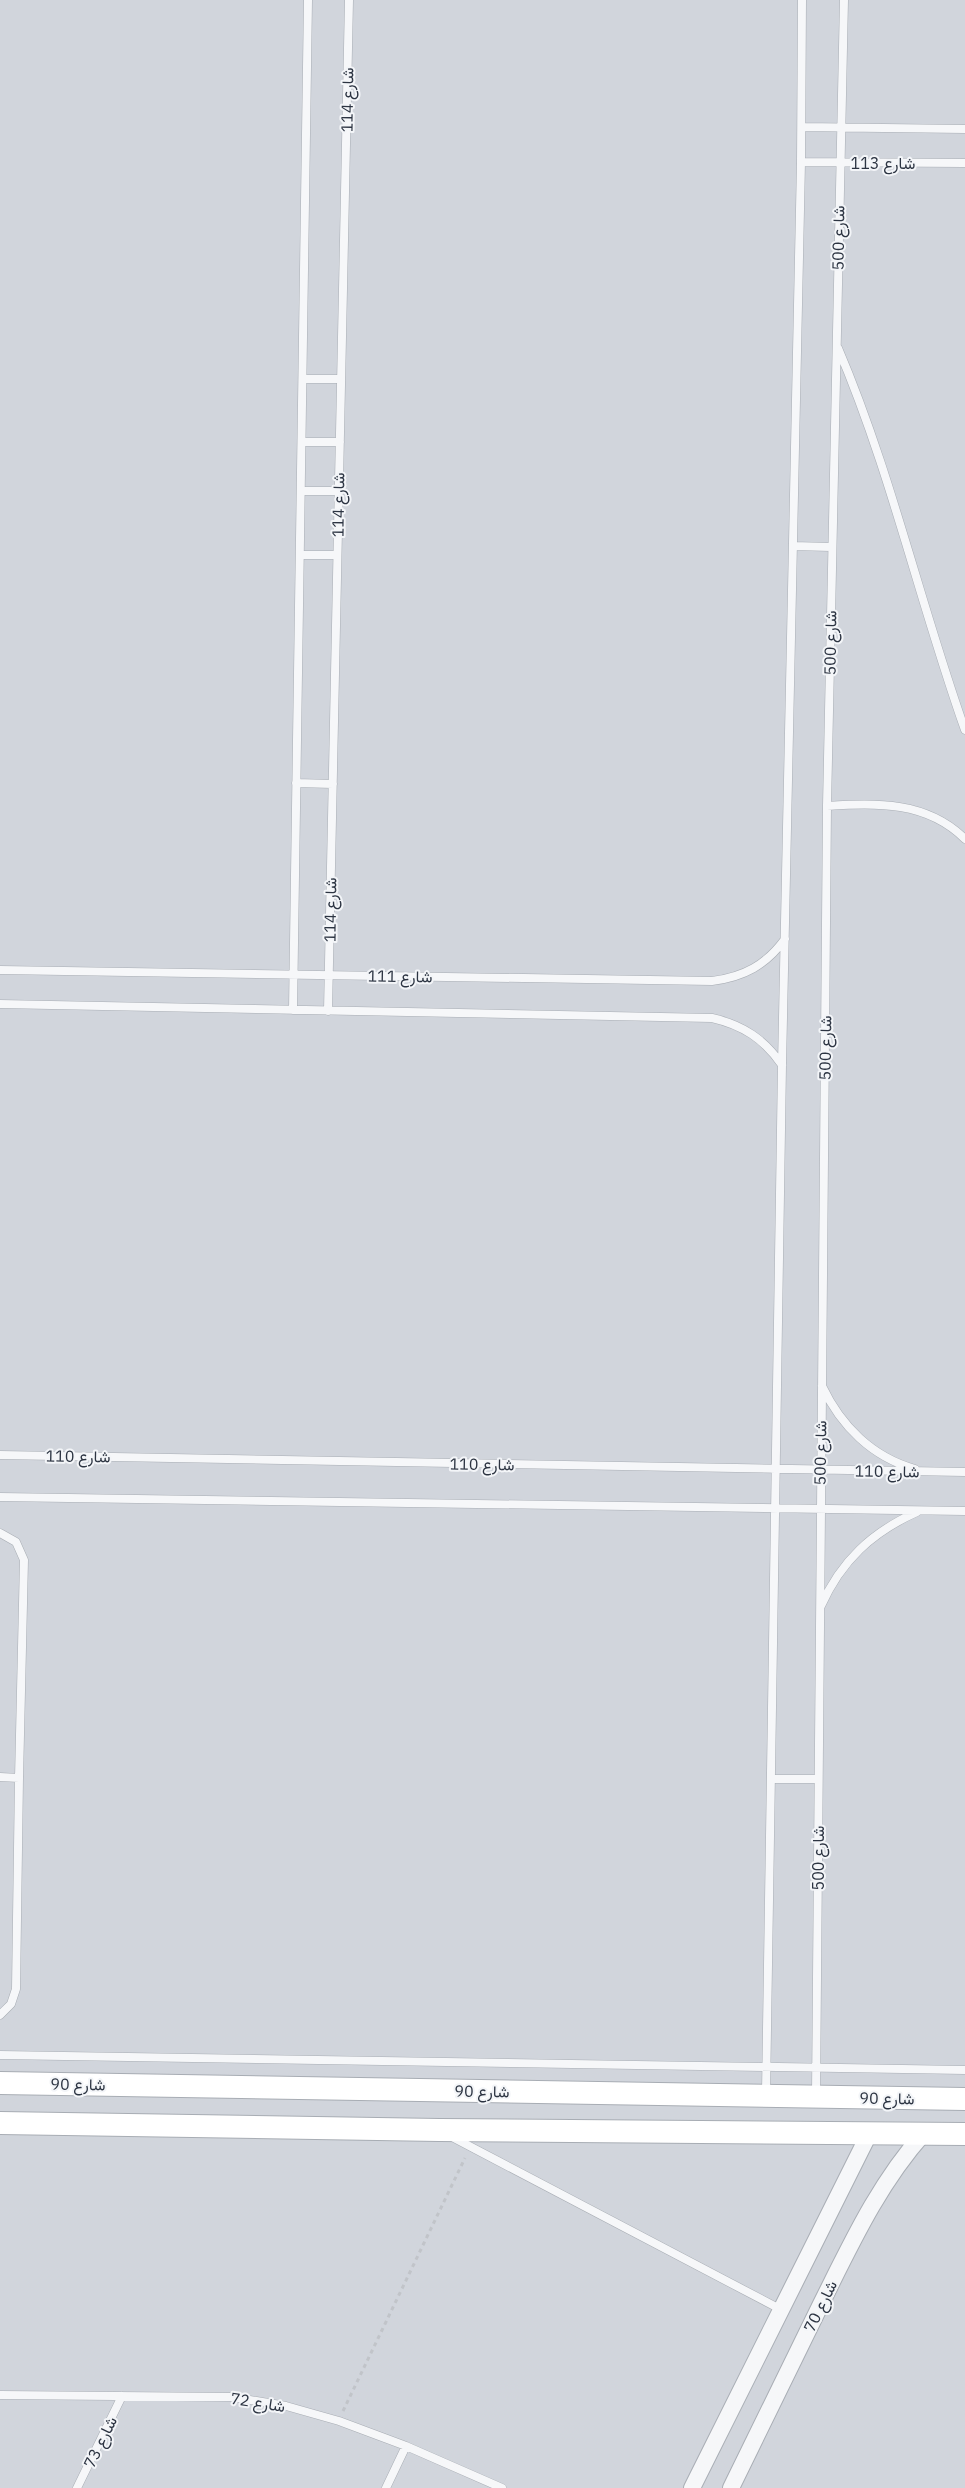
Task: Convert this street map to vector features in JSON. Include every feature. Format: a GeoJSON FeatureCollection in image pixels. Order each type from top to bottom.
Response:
{"type":"FeatureCollection","features":[{"type":"Feature","properties":{"kind":"street","name":"شارع 90"},"geometry":{"type":"LineString","coordinates":[[0,2083],[965,2099]]}},
{"type":"Feature","properties":{"kind":"street"},"geometry":{"type":"LineString","coordinates":[[0,2123],[439,2130],[965,2134]]}},
{"type":"Feature","properties":{"kind":"street","name":"شارع 70"},"geometry":{"type":"LineString","coordinates":[[731,2488],[843,2260],[879,2192],[903,2156],[924,2133]]}},
{"type":"Feature","properties":{"kind":"street","name":"شارع 70"},"geometry":{"type":"LineString","coordinates":[[692,2488],[869,2134]]}},
{"type":"Feature","properties":{"kind":"lane"},"geometry":{"type":"LineString","coordinates":[[293,1010],[308,0]]}},
{"type":"Feature","properties":{"kind":"lane","name":"شارع 114"},"geometry":{"type":"LineString","coordinates":[[328,1011],[349,0]]}},
{"type":"Feature","properties":{"kind":"lane"},"geometry":{"type":"LineString","coordinates":[[766,2096],[768,2067],[782,1065],[802,127],[802,0]]}},
{"type":"Feature","properties":{"kind":"lane","name":"شارع 500"},"geometry":{"type":"LineString","coordinates":[[816,2096],[827,806],[844,0]]}},
{"type":"Feature","properties":{"kind":"lane"},"geometry":{"type":"LineString","coordinates":[[802,127],[965,129]]}},
{"type":"Feature","properties":{"kind":"lane","name":"شارع 113"},"geometry":{"type":"LineString","coordinates":[[801,162],[965,163]]}},
{"type":"Feature","properties":{"kind":"lane"},"geometry":{"type":"LineString","coordinates":[[836,344],[867,421],[885,473],[927,619],[965,730]]}},
{"type":"Feature","properties":{"kind":"lane"},"geometry":{"type":"LineString","coordinates":[[302,379],[341,379]]}},
{"type":"Feature","properties":{"kind":"lane"},"geometry":{"type":"LineString","coordinates":[[302,442],[340,442]]}},
{"type":"Feature","properties":{"kind":"lane"},"geometry":{"type":"LineString","coordinates":[[301,491],[338,491]]}},
{"type":"Feature","properties":{"kind":"lane"},"geometry":{"type":"LineString","coordinates":[[793,546],[832,547]]}},
{"type":"Feature","properties":{"kind":"lane"},"geometry":{"type":"LineString","coordinates":[[300,555],[337,556]]}},
{"type":"Feature","properties":{"kind":"lane"},"geometry":{"type":"LineString","coordinates":[[296,783],[333,784]]}},
{"type":"Feature","properties":{"kind":"lane"},"geometry":{"type":"LineString","coordinates":[[827,806],[869,804],[910,808],[930,814],[948,825],[965,840]]}},
{"type":"Feature","properties":{"kind":"lane","name":"شارع 111"},"geometry":{"type":"LineString","coordinates":[[0,970],[712,981],[746,974],[774,953],[785,939]]}},
{"type":"Feature","properties":{"kind":"lane"},"geometry":{"type":"LineString","coordinates":[[0,1004],[712,1018],[745,1028],[766,1045],[782,1065]]}},
{"type":"Feature","properties":{"kind":"lane"},"geometry":{"type":"LineString","coordinates":[[821,1384],[838,1415],[863,1441],[892,1460],[924,1472]]}},
{"type":"Feature","properties":{"kind":"lane","name":"شارع 110"},"geometry":{"type":"LineString","coordinates":[[0,1455],[965,1472]]}},
{"type":"Feature","properties":{"kind":"lane"},"geometry":{"type":"LineString","coordinates":[[0,1497],[965,1511]]}},
{"type":"Feature","properties":{"kind":"lane"},"geometry":{"type":"LineString","coordinates":[[819,1610],[838,1574],[858,1549],[877,1533],[920,1511]]}},
{"type":"Feature","properties":{"kind":"lane"},"geometry":{"type":"LineString","coordinates":[[0,1533],[16,1542],[24,1560],[16,1989],[11,2004],[0,2014]]}},
{"type":"Feature","properties":{"kind":"lane"},"geometry":{"type":"LineString","coordinates":[[0,1777],[19,1778]]}},
{"type":"Feature","properties":{"kind":"lane"},"geometry":{"type":"LineString","coordinates":[[771,1779],[818,1779]]}},
{"type":"Feature","properties":{"kind":"lane"},"geometry":{"type":"LineString","coordinates":[[0,2055],[965,2070]]}},
{"type":"Feature","properties":{"kind":"lane"},"geometry":{"type":"LineString","coordinates":[[439,2130],[780,2309]]}},
{"type":"Feature","properties":{"kind":"lane","name":"شارع 72"},"geometry":{"type":"LineString","coordinates":[[0,2395],[232,2397],[286,2406],[339,2421],[406,2446],[502,2488]]}},
{"type":"Feature","properties":{"kind":"lane","name":"شارع 73"},"geometry":{"type":"LineString","coordinates":[[77,2488],[122,2396]]}},
{"type":"Feature","properties":{"kind":"lane"},"geometry":{"type":"LineString","coordinates":[[386,2488],[406,2446]]}},
{"type":"Feature","properties":{"kind":"path"},"geometry":{"type":"LineString","coordinates":[[339,2421],[471,2146]]}},
{"type":"Feature","properties":{"kind":"shaded area"},"geometry":{"type":"Polygon","coordinates":[[[0,0],[965,0],[965,2488],[0,2488],[0,0]]]}}]}
